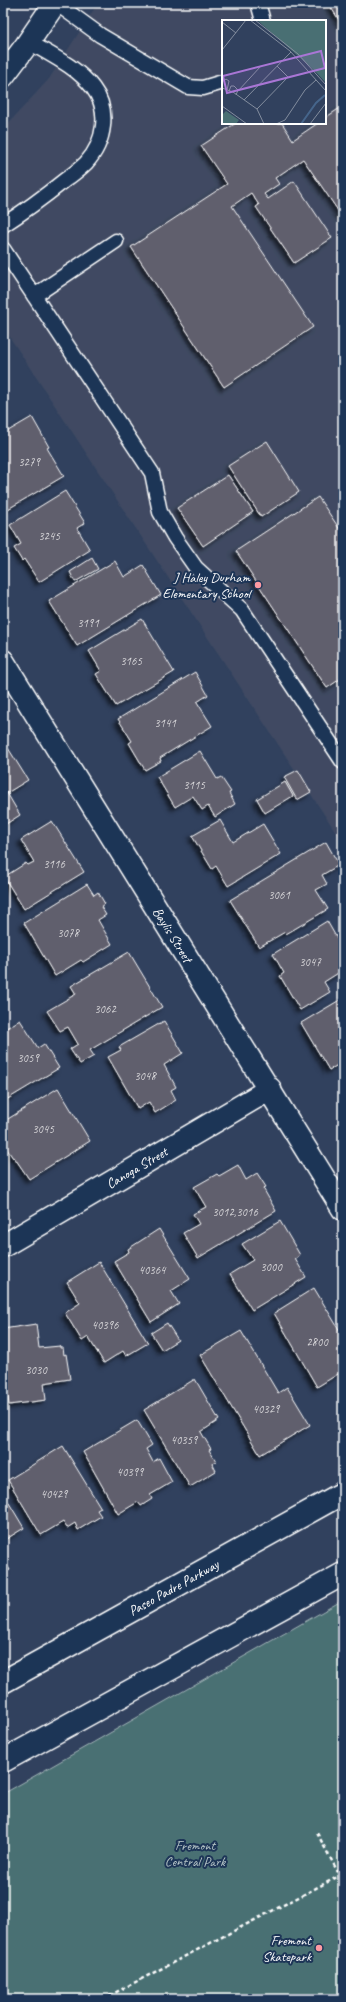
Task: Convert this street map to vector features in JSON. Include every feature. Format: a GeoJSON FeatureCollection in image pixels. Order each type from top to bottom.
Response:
{"type":"FeatureCollection","features":[{"type":"Feature","properties":{"kind":"street"},"geometry":{"type":"LineString","coordinates":[[3,76],[29,42],[55,3]]}},
{"type":"Feature","properties":{"kind":"street","name":"Baylis Street"},"geometry":{"type":"LineString","coordinates":[[3,660],[343,1208]]}},
{"type":"Feature","properties":{"kind":"street","name":"Canoga Street"},"geometry":{"type":"LineString","coordinates":[[3,1246],[270,1089]]}},
{"type":"Feature","properties":{"kind":"street","name":"Paseo Padre Parkway"},"geometry":{"type":"LineString","coordinates":[[3,1682],[343,1493]]}},
{"type":"Feature","properties":{"kind":"street"},"geometry":{"type":"LineString","coordinates":[[3,1761],[343,1574]]}},
{"type":"Feature","properties":{"kind":"lane"},"geometry":{"type":"LineString","coordinates":[[55,3],[100,35],[188,87],[202,88],[222,82]]}},
{"type":"Feature","properties":{"kind":"lane"},"geometry":{"type":"LineString","coordinates":[[258,3],[263,20]]}},
{"type":"Feature","properties":{"kind":"lane"},"geometry":{"type":"LineString","coordinates":[[3,225],[30,208],[86,163],[98,144],[102,133],[105,116],[102,101],[93,87],[79,73],[29,42]]}},
{"type":"Feature","properties":{"kind":"lane"},"geometry":{"type":"LineString","coordinates":[[34,296],[116,241]]}},
{"type":"Feature","properties":{"kind":"lane"},"geometry":{"type":"LineString","coordinates":[[3,250],[152,473],[160,512],[175,538],[196,568],[242,610],[343,762]]}},
{"type":"Feature","properties":{"kind":"path"},"geometry":{"type":"LineString","coordinates":[[317,1833],[340,1876]]}},
{"type":"Feature","properties":{"kind":"path"},"geometry":{"type":"LineString","coordinates":[[103,1999],[343,1874]]}},
{"type":"Feature","properties":{"kind":"shaded area","name":"J Haley Durham Elementary School"},"geometry":{"type":"Polygon","coordinates":[[[98,3],[343,3],[343,843],[3,327],[3,129],[49,79],[98,3]]]}},
{"type":"Feature","properties":{"kind":"green space","name":"Fremont Central Park"},"geometry":{"type":"Polygon","coordinates":[[[343,1600],[343,1999],[3,1999],[3,1794],[343,1600]]]}},
{"type":"Feature","properties":{"kind":"building"},"geometry":{"type":"Polygon","coordinates":[[[328,3],[343,3],[343,26],[328,3]]]}},
{"type":"Feature","properties":{"kind":"building"},"geometry":{"type":"Polygon","coordinates":[[[343,106],[343,218],[303,159],[275,178],[279,184],[264,194],[268,199],[294,181],[332,238],[294,263],[256,207],[259,205],[251,193],[232,206],[313,327],[224,387],[131,247],[227,184],[201,146],[234,124],[283,124],[293,140],[317,124],[326,124],[326,117],[343,106]]]}},
{"type":"Feature","properties":{"kind":"building"},"geometry":{"type":"Polygon","coordinates":[[[32,417],[49,447],[47,448],[64,476],[8,509],[3,500],[3,434],[32,417]]]}},
{"type":"Feature","properties":{"kind":"building"},"geometry":{"type":"Polygon","coordinates":[[[267,441],[299,492],[261,517],[228,466],[267,441]]]}},
{"type":"Feature","properties":{"kind":"building"},"geometry":{"type":"Polygon","coordinates":[[[228,475],[253,512],[203,546],[177,508],[228,475]]]}},
{"type":"Feature","properties":{"kind":"building"},"geometry":{"type":"Polygon","coordinates":[[[65,491],[85,523],[77,528],[90,550],[39,582],[24,559],[22,561],[14,548],[21,544],[10,525],[65,491]]]}},
{"type":"Feature","properties":{"kind":"building"},"geometry":{"type":"Polygon","coordinates":[[[318,497],[343,534],[343,677],[327,688],[236,551],[318,497]]]}},
{"type":"Feature","properties":{"kind":"building"},"geometry":{"type":"Polygon","coordinates":[[[92,558],[98,569],[75,582],[70,572],[92,558]]]}},
{"type":"Feature","properties":{"kind":"building"},"geometry":{"type":"Polygon","coordinates":[[[115,561],[124,577],[143,565],[161,595],[77,646],[49,601],[115,561]]]}},
{"type":"Feature","properties":{"kind":"building"},"geometry":{"type":"Polygon","coordinates":[[[142,619],[174,672],[116,706],[96,674],[101,671],[89,651],[142,619]]]}},
{"type":"Feature","properties":{"kind":"building"},"geometry":{"type":"Polygon","coordinates":[[[195,672],[208,695],[197,702],[212,726],[160,758],[161,761],[145,770],[129,743],[132,741],[118,719],[195,672]]]}},
{"type":"Feature","properties":{"kind":"building"},"geometry":{"type":"Polygon","coordinates":[[[8,748],[28,780],[7,793],[20,815],[3,826],[3,751],[8,748]]]}},
{"type":"Feature","properties":{"kind":"building"},"geometry":{"type":"Polygon","coordinates":[[[200,751],[217,779],[221,777],[231,792],[229,793],[235,804],[215,817],[208,806],[202,810],[193,796],[175,807],[157,777],[200,751]]]}},
{"type":"Feature","properties":{"kind":"building"},"geometry":{"type":"Polygon","coordinates":[[[298,770],[311,792],[297,800],[284,777],[298,770]]]}},
{"type":"Feature","properties":{"kind":"building"},"geometry":{"type":"Polygon","coordinates":[[[285,782],[293,796],[265,813],[257,799],[285,782]]]}},
{"type":"Feature","properties":{"kind":"building"},"geometry":{"type":"Polygon","coordinates":[[[220,820],[233,842],[263,824],[281,854],[228,886],[216,866],[212,869],[192,836],[220,820]]]}},
{"type":"Feature","properties":{"kind":"building"},"geometry":{"type":"Polygon","coordinates":[[[52,821],[84,872],[24,909],[4,877],[26,863],[28,865],[34,862],[21,840],[52,821]]]}},
{"type":"Feature","properties":{"kind":"building"},"geometry":{"type":"Polygon","coordinates":[[[326,842],[339,865],[322,875],[327,884],[316,890],[328,909],[286,934],[285,932],[259,947],[230,900],[326,842]]]}},
{"type":"Feature","properties":{"kind":"building"},"geometry":{"type":"Polygon","coordinates":[[[87,884],[94,895],[98,892],[105,904],[101,907],[106,915],[98,920],[112,944],[83,962],[81,960],[55,976],[24,923],[87,884]]]}},
{"type":"Feature","properties":{"kind":"building"},"geometry":{"type":"Polygon","coordinates":[[[327,921],[343,949],[343,970],[324,982],[330,992],[300,1010],[280,976],[284,973],[273,954],[327,921]]]}},
{"type":"Feature","properties":{"kind":"building"},"geometry":{"type":"Polygon","coordinates":[[[129,952],[162,1007],[90,1050],[94,1056],[80,1064],[70,1049],[78,1044],[68,1027],[60,1031],[47,1011],[76,994],[71,986],[129,952]]]}},
{"type":"Feature","properties":{"kind":"building"},"geometry":{"type":"Polygon","coordinates":[[[343,998],[343,1062],[329,1070],[301,1023],[343,998]]]}},
{"type":"Feature","properties":{"kind":"building"},"geometry":{"type":"Polygon","coordinates":[[[20,1020],[38,1048],[44,1044],[59,1068],[6,1100],[3,1095],[3,1030],[20,1020]]]}},
{"type":"Feature","properties":{"kind":"building"},"geometry":{"type":"Polygon","coordinates":[[[164,1021],[183,1053],[164,1065],[176,1087],[171,1090],[176,1100],[155,1113],[149,1102],[138,1109],[108,1057],[121,1050],[119,1047],[164,1021]]]}},
{"type":"Feature","properties":{"kind":"building"},"geometry":{"type":"Polygon","coordinates":[[[58,1088],[90,1141],[29,1179],[3,1143],[6,1140],[3,1136],[3,1122],[58,1088]]]}},
{"type":"Feature","properties":{"kind":"building"},"geometry":{"type":"Polygon","coordinates":[[[238,1165],[246,1180],[257,1173],[266,1187],[263,1188],[276,1211],[198,1258],[183,1233],[199,1224],[193,1214],[206,1207],[194,1187],[217,1174],[219,1176],[238,1165]]]}},
{"type":"Feature","properties":{"kind":"building"},"geometry":{"type":"Polygon","coordinates":[[[280,1221],[300,1255],[295,1259],[306,1277],[252,1310],[230,1274],[253,1260],[242,1244],[280,1221]]]}},
{"type":"Feature","properties":{"kind":"building"},"geometry":{"type":"Polygon","coordinates":[[[159,1229],[190,1279],[171,1291],[179,1304],[151,1322],[114,1261],[129,1252],[128,1249],[159,1229]]]}},
{"type":"Feature","properties":{"kind":"building"},"geometry":{"type":"Polygon","coordinates":[[[99,1262],[148,1343],[126,1356],[123,1351],[104,1363],[88,1337],[82,1341],[65,1313],[80,1303],[67,1282],[99,1262]]]}},
{"type":"Feature","properties":{"kind":"building"},"geometry":{"type":"Polygon","coordinates":[[[314,1288],[343,1336],[343,1371],[317,1387],[274,1313],[314,1288]]]}},
{"type":"Feature","properties":{"kind":"building"},"geometry":{"type":"Polygon","coordinates":[[[167,1323],[178,1340],[162,1350],[151,1333],[167,1323]]]}},
{"type":"Feature","properties":{"kind":"building"},"geometry":{"type":"Polygon","coordinates":[[[36,1324],[39,1348],[60,1346],[60,1348],[63,1348],[64,1355],[66,1354],[70,1379],[44,1383],[46,1400],[9,1405],[3,1360],[3,1329],[36,1324]]]}},
{"type":"Feature","properties":{"kind":"building"},"geometry":{"type":"Polygon","coordinates":[[[241,1331],[278,1393],[287,1387],[310,1425],[260,1455],[200,1355],[241,1331]]]}},
{"type":"Feature","properties":{"kind":"building"},"geometry":{"type":"Polygon","coordinates":[[[195,1379],[219,1420],[201,1432],[216,1461],[212,1463],[216,1471],[190,1487],[144,1410],[195,1379]]]}},
{"type":"Feature","properties":{"kind":"building"},"geometry":{"type":"Polygon","coordinates":[[[137,1420],[152,1445],[146,1449],[153,1462],[159,1458],[172,1482],[150,1495],[152,1499],[141,1506],[138,1502],[118,1514],[83,1452],[137,1420]]]}},
{"type":"Feature","properties":{"kind":"building"},"geometry":{"type":"Polygon","coordinates":[[[63,1446],[101,1508],[97,1510],[101,1516],[78,1530],[75,1523],[67,1528],[63,1522],[41,1535],[8,1480],[63,1446]]]}},
{"type":"Feature","properties":{"kind":"building"},"geometry":{"type":"Polygon","coordinates":[[[3,1493],[24,1528],[3,1541],[3,1493]]]}},
{"type":"Feature","properties":{"kind":"building"},"geometry":{"type":"Polygon","coordinates":[[[3,1559],[10,1570],[3,1574],[3,1559]]]}},
{"type":"Feature","properties":{"kind":"place","name":"J Haley Durham Elementary School"},"geometry":{"type":"Point","coordinates":[258,585]}},
{"type":"Feature","properties":{"kind":"place","name":"Fremont Skatepark"},"geometry":{"type":"Point","coordinates":[319,1948]}}]}
